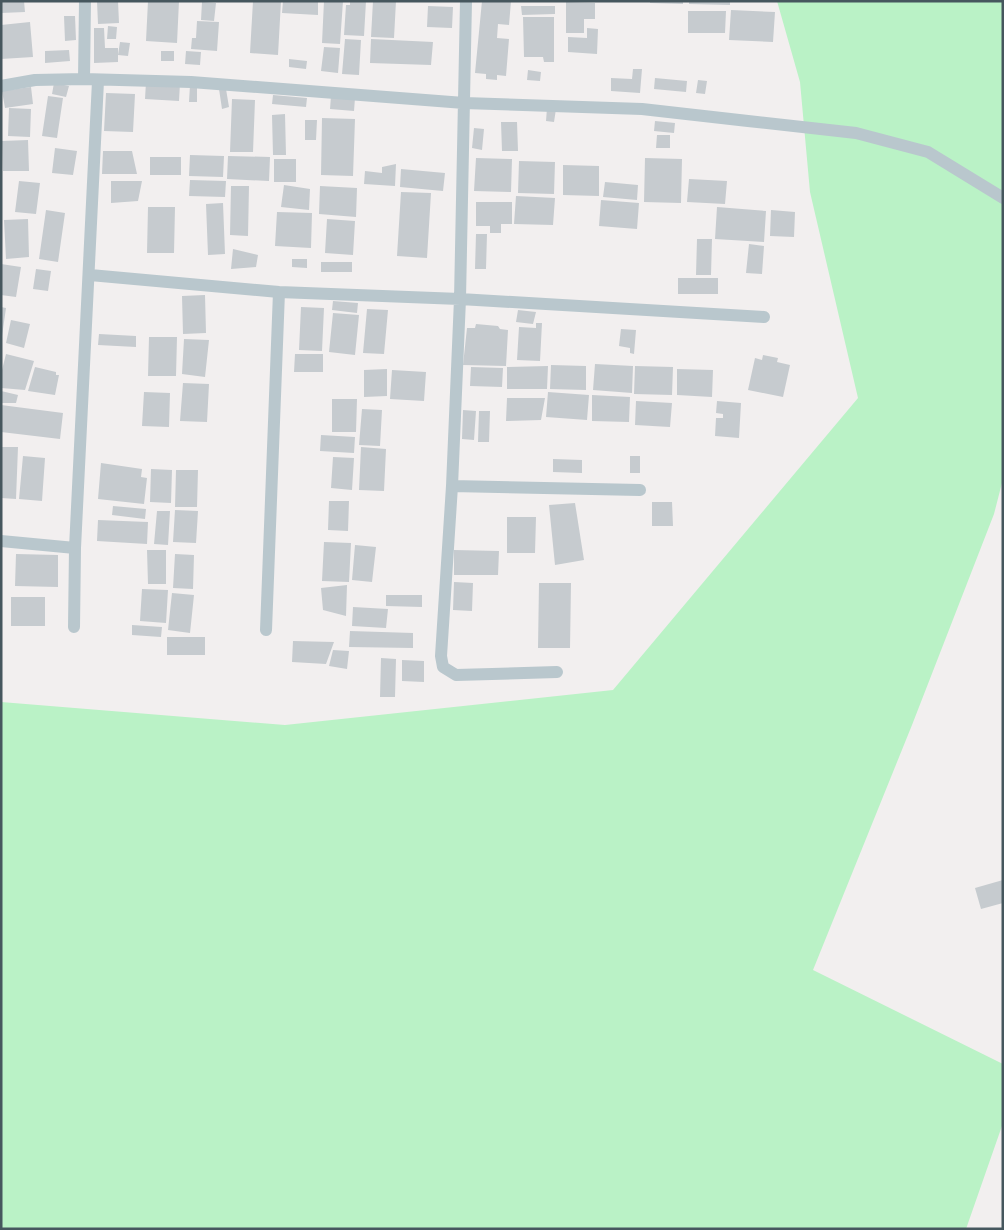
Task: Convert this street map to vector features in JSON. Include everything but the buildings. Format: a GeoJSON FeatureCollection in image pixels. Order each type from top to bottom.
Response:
{"type":"FeatureCollection","features":[{"type":"Feature","properties":{"kind":"street"},"geometry":{"type":"LineString","coordinates":[[84,79],[85,1]]}},
{"type":"Feature","properties":{"kind":"street"},"geometry":{"type":"LineString","coordinates":[[466,1],[460,299],[452,486],[441,656],[443,667],[456,675],[557,672]]}},
{"type":"Feature","properties":{"kind":"street"},"geometry":{"type":"LineString","coordinates":[[1,86],[36,80],[84,79],[191,82],[464,103],[642,109],[856,133],[928,152],[1003,198]]}},
{"type":"Feature","properties":{"kind":"street"},"geometry":{"type":"LineString","coordinates":[[74,627],[75,548],[90,275],[98,80]]}},
{"type":"Feature","properties":{"kind":"street"},"geometry":{"type":"LineString","coordinates":[[90,275],[279,292],[460,299],[764,318]]}},
{"type":"Feature","properties":{"kind":"street"},"geometry":{"type":"LineString","coordinates":[[266,630],[279,292]]}},
{"type":"Feature","properties":{"kind":"street"},"geometry":{"type":"LineString","coordinates":[[452,486],[640,490]]}},
{"type":"Feature","properties":{"kind":"street"},"geometry":{"type":"LineString","coordinates":[[1,541],[75,548]]}},
{"type":"Feature","properties":{"kind":"green space"},"geometry":{"type":"Polygon","coordinates":[[[777,1],[1003,1],[1003,479],[994,514],[912,725],[813,970],[1003,1064],[1003,1123],[966,1229],[1,1229],[1,702],[285,725],[613,690],[858,398],[810,192],[800,82],[777,1]]]}}]}
